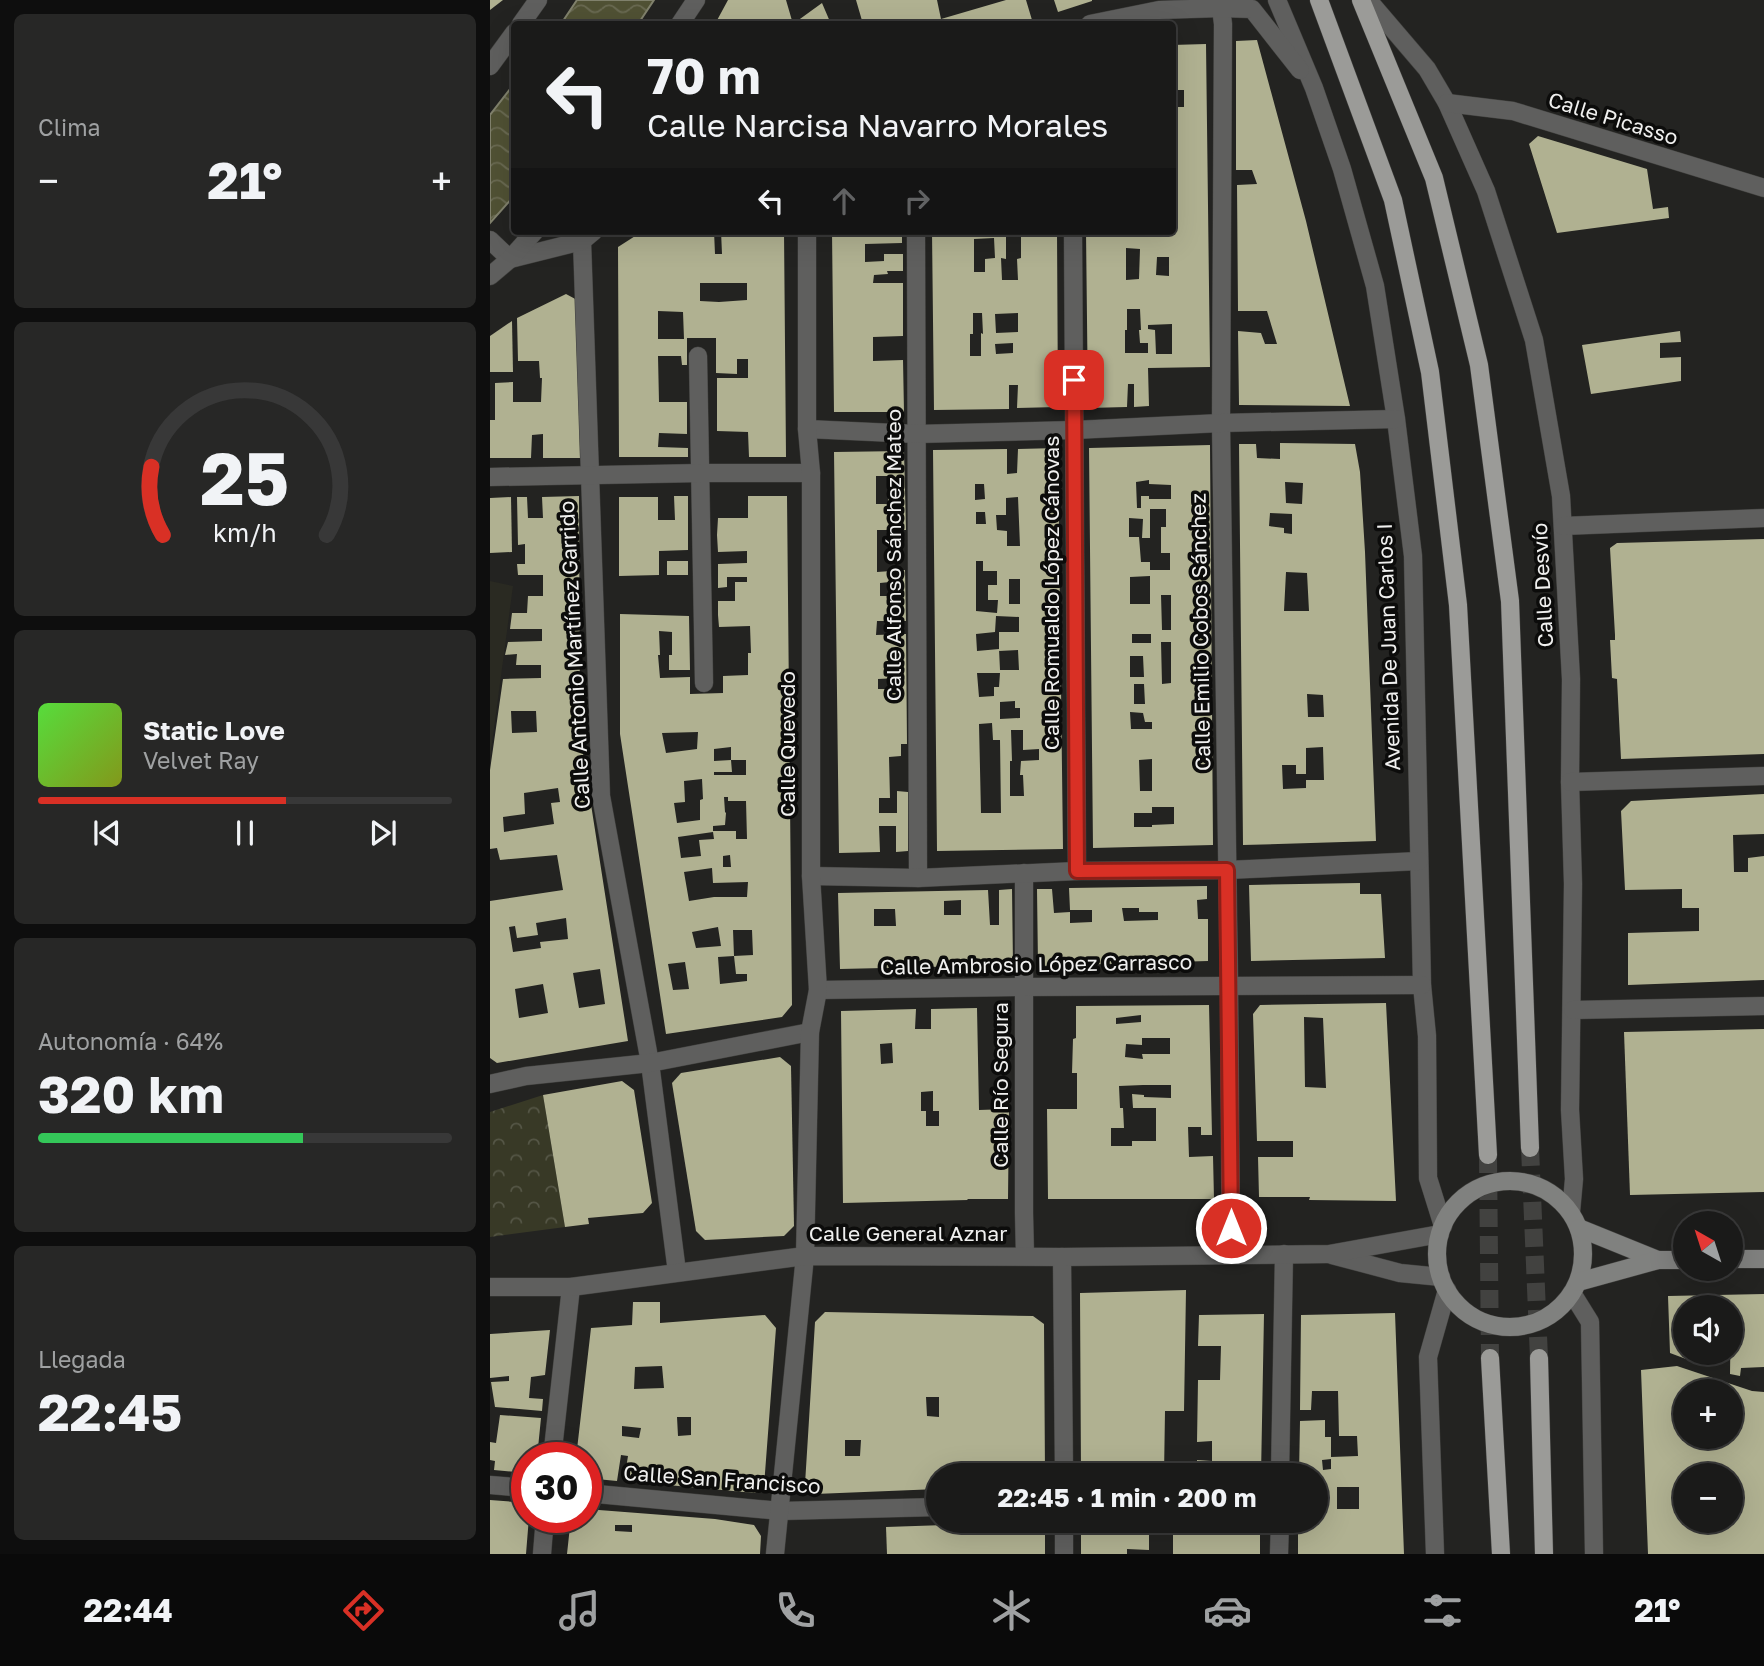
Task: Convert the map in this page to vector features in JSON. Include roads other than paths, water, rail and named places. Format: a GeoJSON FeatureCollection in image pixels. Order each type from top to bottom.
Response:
{"type":"FeatureCollection","features":[{"type":"Feature","properties":{"kind":"main road"},"geometry":{"type":"LineString","coordinates":[[1319,0],[1393,200],[1430,372],[1458,605],[1488,1156]]}},
{"type":"Feature","properties":{"kind":"main road"},"geometry":{"type":"LineString","coordinates":[[1361,0],[1434,178],[1479,365],[1510,601],[1530,1148]]}},
{"type":"Feature","properties":{"kind":"main road"},"geometry":{"type":"LineString","coordinates":[[1575,1220],[1583,1246],[1583,1265],[1575,1288],[1555,1311],[1533,1323],[1508,1327],[1484,1322],[1463,1309],[1444,1284],[1437,1256],[1441,1230],[1457,1204],[1478,1188],[1503,1181],[1529,1183],[1552,1194],[1575,1220],[1658,1260]]}},
{"type":"Feature","properties":{"kind":"main road"},"geometry":{"type":"LineString","coordinates":[[1743,1259],[1764,1259]]}},
{"type":"Feature","properties":{"kind":"main road"},"geometry":{"type":"LineString","coordinates":[[1575,1288],[1658,1260],[1673,1260]]}},
{"type":"Feature","properties":{"kind":"main road"},"geometry":{"type":"LineString","coordinates":[[1490,1358],[1501,1554]]}},
{"type":"Feature","properties":{"kind":"main road"},"geometry":{"type":"LineString","coordinates":[[1539,1358],[1544,1554]]}},
{"type":"Feature","properties":{"kind":"street"},"geometry":{"type":"LineString","coordinates":[[523,21],[538,0]]}},
{"type":"Feature","properties":{"kind":"street"},"geometry":{"type":"LineString","coordinates":[[682,21],[696,0]]}},
{"type":"Feature","properties":{"kind":"street","name":"Avenida De Juan Carlos I"},"geometry":{"type":"LineString","coordinates":[[1277,0],[1314,88],[1342,169],[1375,286],[1396,419],[1412,556],[1422,985],[1427,1036],[1428,1178],[1441,1230]]}},
{"type":"Feature","properties":{"kind":"street","name":"Calle Desvío"},"geometry":{"type":"LineString","coordinates":[[1368,0],[1426,69],[1447,103],[1486,191],[1534,340],[1561,496],[1571,679],[1573,1010],[1570,1110],[1575,1220]]}},
{"type":"Feature","properties":{"kind":"street","name":"Calle Emilio Cobos Sánchez"},"geometry":{"type":"LineString","coordinates":[[1221,8],[1221,423],[1231,1255]]}},
{"type":"Feature","properties":{"kind":"street"},"geometry":{"type":"LineString","coordinates":[[1105,21],[1159,10],[1252,9],[1314,88]]}},
{"type":"Feature","properties":{"kind":"street"},"geometry":{"type":"LineString","coordinates":[[490,66],[511,37]]}},
{"type":"Feature","properties":{"kind":"street","name":"Calle Picasso"},"geometry":{"type":"LineString","coordinates":[[1447,103],[1513,111],[1764,188]]}},
{"type":"Feature","properties":{"kind":"street"},"geometry":{"type":"LineString","coordinates":[[490,276],[531,235]]}},
{"type":"Feature","properties":{"kind":"street","name":"Calle Quevedo"},"geometry":{"type":"LineString","coordinates":[[775,1554],[805,1256],[810,1032],[818,990],[811,876],[811,473],[807,429],[807,235]]}},
{"type":"Feature","properties":{"kind":"street","name":"Calle Alfonso Sánchez Mateo"},"geometry":{"type":"LineString","coordinates":[[916,235],[918,878]]}},
{"type":"Feature","properties":{"kind":"street","name":"Calle Romualdo López Cánovas"},"geometry":{"type":"LineString","coordinates":[[1073,235],[1077,871]]}},
{"type":"Feature","properties":{"kind":"street"},"geometry":{"type":"LineString","coordinates":[[510,259],[588,236]]}},
{"type":"Feature","properties":{"kind":"street","name":"Calle Antonio Martínez Garrido"},"geometry":{"type":"LineString","coordinates":[[588,236],[590,476],[601,796],[650,1063],[677,1272]]}},
{"type":"Feature","properties":{"kind":"street"},"geometry":{"type":"LineString","coordinates":[[490,240],[510,259]]}},
{"type":"Feature","properties":{"kind":"street"},"geometry":{"type":"LineString","coordinates":[[698,356],[704,683]]}},
{"type":"Feature","properties":{"kind":"street"},"geometry":{"type":"LineString","coordinates":[[807,429],[916,434],[1396,419]]}},
{"type":"Feature","properties":{"kind":"street"},"geometry":{"type":"LineString","coordinates":[[490,477],[811,473]]}},
{"type":"Feature","properties":{"kind":"street"},"geometry":{"type":"LineString","coordinates":[[1563,526],[1764,519]]}},
{"type":"Feature","properties":{"kind":"street"},"geometry":{"type":"LineString","coordinates":[[1570,782],[1764,776]]}},
{"type":"Feature","properties":{"kind":"street"},"geometry":{"type":"LineString","coordinates":[[811,876],[918,878],[1077,871],[1227,870],[1419,861]]}},
{"type":"Feature","properties":{"kind":"street","name":"Calle Río Segura"},"geometry":{"type":"LineString","coordinates":[[1024,873],[1025,1256]]}},
{"type":"Feature","properties":{"kind":"street","name":"Calle Ambrosio López Carrasco"},"geometry":{"type":"LineString","coordinates":[[818,990],[1024,986],[1422,985]]}},
{"type":"Feature","properties":{"kind":"street"},"geometry":{"type":"LineString","coordinates":[[1573,1010],[1764,1006]]}},
{"type":"Feature","properties":{"kind":"street"},"geometry":{"type":"LineString","coordinates":[[490,1084],[526,1076],[650,1063],[810,1032]]}},
{"type":"Feature","properties":{"kind":"street","name":"Calle General Aznar"},"geometry":{"type":"LineString","coordinates":[[490,1287],[571,1287],[805,1256],[1329,1254],[1441,1230]]}},
{"type":"Feature","properties":{"kind":"street"},"geometry":{"type":"LineString","coordinates":[[1280,1463],[1284,1254]]}},
{"type":"Feature","properties":{"kind":"street","name":"Calle General Aznar"},"geometry":{"type":"LineString","coordinates":[[1329,1254],[1444,1284]]}},
{"type":"Feature","properties":{"kind":"street"},"geometry":{"type":"LineString","coordinates":[[1062,1257],[1064,1463]]}},
{"type":"Feature","properties":{"kind":"street"},"geometry":{"type":"LineString","coordinates":[[1436,1554],[1428,1357],[1444,1284]]}},
{"type":"Feature","properties":{"kind":"street"},"geometry":{"type":"LineString","coordinates":[[554,1442],[571,1287]]}},
{"type":"Feature","properties":{"kind":"street"},"geometry":{"type":"LineString","coordinates":[[1575,1288],[1590,1322],[1594,1554]]}},
{"type":"Feature","properties":{"kind":"street"},"geometry":{"type":"LineString","coordinates":[[490,1485],[511,1487]]}},
{"type":"Feature","properties":{"kind":"street","name":"Calle San Francisco"},"geometry":{"type":"LineString","coordinates":[[602,1494],[781,1511],[926,1507]]}},
{"type":"Feature","properties":{"kind":"street"},"geometry":{"type":"LineString","coordinates":[[542,1554],[544,1533]]}},
{"type":"Feature","properties":{"kind":"street"},"geometry":{"type":"LineString","coordinates":[[1064,1533],[1064,1554]]}},
{"type":"Feature","properties":{"kind":"street"},"geometry":{"type":"LineString","coordinates":[[1279,1554],[1280,1533]]}},
{"type":"Feature","properties":{"kind":"water"},"geometry":{"type":"Polygon","coordinates":[[[577,0],[654,0],[640,21],[563,21],[577,0]]]}},
{"type":"Feature","properties":{"kind":"water"},"geometry":{"type":"Polygon","coordinates":[[[511,88],[511,199],[490,223],[490,115],[511,88]]]}},
{"type":"Feature","properties":{"kind":"tunnel"},"geometry":{"type":"LineString","coordinates":[[1530,1148],[1539,1358]]}},
{"type":"Feature","properties":{"kind":"tunnel"},"geometry":{"type":"LineString","coordinates":[[1488,1155],[1490,1358]]}}]}
